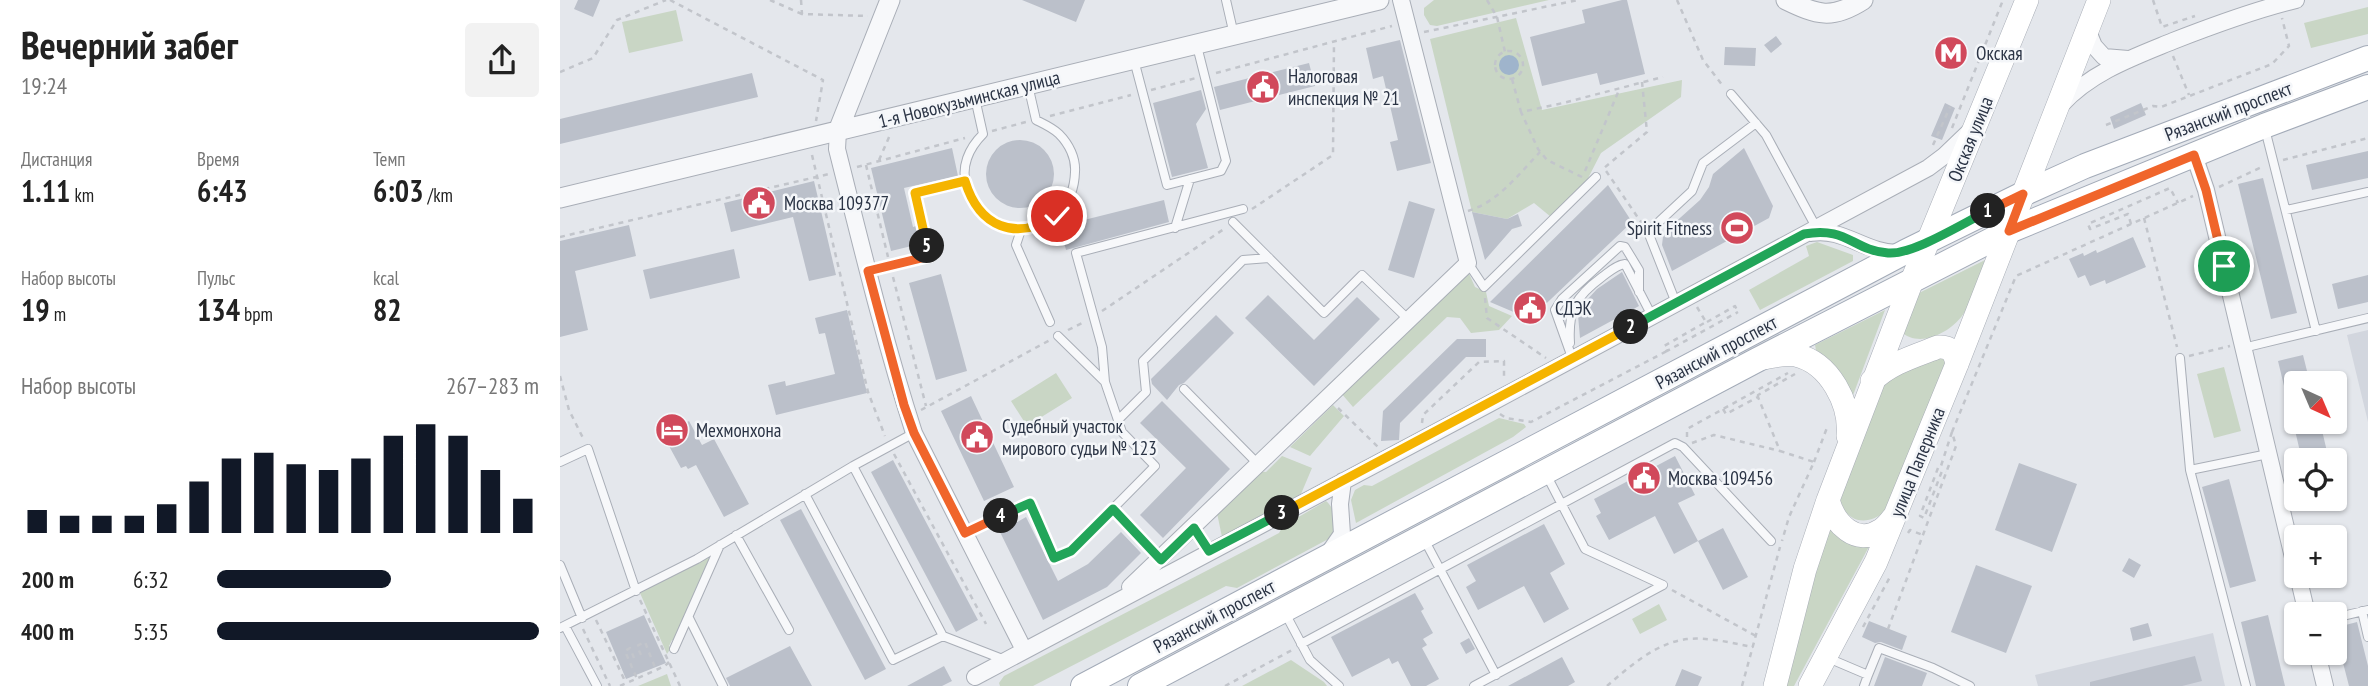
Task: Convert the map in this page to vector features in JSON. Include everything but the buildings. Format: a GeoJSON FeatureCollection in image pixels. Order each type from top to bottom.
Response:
{"type":"FeatureCollection","features":[{"type":"Feature","properties":{"kind":"main road"},"geometry":{"type":"LineString","coordinates":[[2085,0],[2090,15],[2088,28]]}},
{"type":"Feature","properties":{"kind":"main road"},"geometry":{"type":"LineString","coordinates":[[2009,231],[2099,0]]}},
{"type":"Feature","properties":{"kind":"main road","name":"Окская улица"},"geometry":{"type":"LineString","coordinates":[[1913,278],[2013,33],[2020,1]]}},
{"type":"Feature","properties":{"kind":"main road","name":"Рязанский проспект"},"geometry":{"type":"LineString","coordinates":[[1083,686],[1928,240],[2085,166],[2368,58]]}},
{"type":"Feature","properties":{"kind":"main road","name":"Рязанский проспект"},"geometry":{"type":"LineString","coordinates":[[1140,686],[1913,278],[2009,231],[2264,126],[2368,87]]}},
{"type":"Feature","properties":{"kind":"main road","name":"улица Паперника"},"geometry":{"type":"LineString","coordinates":[[1810,686],[1876,562],[2009,231]]}},
{"type":"Feature","properties":{"kind":"main road"},"geometry":{"type":"LineString","coordinates":[[1774,686],[1805,569],[1828,500],[1913,278]]}},
{"type":"Feature","properties":{"kind":"main road"},"geometry":{"type":"LineString","coordinates":[[1872,381],[1895,364],[1938,347],[1946,346],[1952,351],[1957,364]]}},
{"type":"Feature","properties":{"kind":"main road"},"geometry":{"type":"LineString","coordinates":[[1757,360],[1785,354],[1798,356],[1820,369],[1832,381],[1843,399],[1849,426],[1847,449]]}},
{"type":"Feature","properties":{"kind":"main road"},"geometry":{"type":"LineString","coordinates":[[1828,500],[1831,513],[1842,527],[1852,534],[1866,536],[1881,531],[1894,518]]}},
{"type":"Feature","properties":{"kind":"street"},"geometry":{"type":"LineString","coordinates":[[890,0],[838,131],[837,149],[904,405],[914,433],[1024,650]]}},
{"type":"Feature","properties":{"kind":"street","name":"1-я Новокузьминская улица"},"geometry":{"type":"LineString","coordinates":[[560,198],[1379,0]]}},
{"type":"Feature","properties":{"kind":"street"},"geometry":{"type":"LineString","coordinates":[[1111,605],[1468,263],[1401,0]]}},
{"type":"Feature","properties":{"kind":"street"},"geometry":{"type":"LineString","coordinates":[[1786,0],[1817,14],[1850,8],[1863,0]]}},
{"type":"Feature","properties":{"kind":"street"},"geometry":{"type":"LineString","coordinates":[[2054,113],[2093,78],[2130,59],[2247,14],[2297,0]]}},
{"type":"Feature","properties":{"kind":"street"},"geometry":{"type":"LineString","coordinates":[[2088,28],[2094,46],[2104,57],[2130,59]]}},
{"type":"Feature","properties":{"kind":"street"},"geometry":{"type":"LineString","coordinates":[[975,677],[1489,404],[1572,355],[1652,316],[1928,168],[1961,141],[1977,122]]}},
{"type":"Feature","properties":{"kind":"street"},"geometry":{"type":"LineString","coordinates":[[2194,155],[2206,190],[2237,347],[2285,525]]}},
{"type":"Feature","properties":{"kind":"street"},"geometry":{"type":"LineString","coordinates":[[1810,231],[1831,232],[1878,251],[1905,252]]}},
{"type":"Feature","properties":{"kind":"street"},"geometry":{"type":"LineString","coordinates":[[1326,557],[1342,534],[1340,504],[1343,481]]}},
{"type":"Feature","properties":{"kind":"street"},"geometry":{"type":"LineString","coordinates":[[1194,528],[1209,551]]}},
{"type":"Feature","properties":{"kind":"street"},"geometry":{"type":"LineString","coordinates":[[2320,665],[2325,686]]}},
{"type":"Feature","properties":{"kind":"lane"},"geometry":{"type":"LineString","coordinates":[[1226,0],[1234,35]]}},
{"type":"Feature","properties":{"kind":"lane"},"geometry":{"type":"LineString","coordinates":[[1134,60],[1167,185],[1221,171],[1226,161],[1197,44]]}},
{"type":"Feature","properties":{"kind":"lane"},"geometry":{"type":"LineString","coordinates":[[975,98],[983,134],[973,144],[966,162],[965,181],[971,200],[985,217],[1002,227],[1021,230],[1040,226],[1057,216],[1068,204],[1075,186],[1076,166],[1070,148],[1058,132],[1036,120],[1028,85]]}},
{"type":"Feature","properties":{"kind":"lane"},"geometry":{"type":"LineString","coordinates":[[1731,94],[1766,135],[1810,231]]}},
{"type":"Feature","properties":{"kind":"lane"},"geometry":{"type":"LineString","coordinates":[[1676,303],[1648,232],[1692,191],[1703,163],[1756,123]]}},
{"type":"Feature","properties":{"kind":"lane"},"geometry":{"type":"LineString","coordinates":[[2264,126],[2316,331]]}},
{"type":"Feature","properties":{"kind":"lane"},"geometry":{"type":"LineString","coordinates":[[1468,263],[1484,287],[1590,178]]}},
{"type":"Feature","properties":{"kind":"lane"},"geometry":{"type":"LineString","coordinates":[[1175,228],[1190,179]]}},
{"type":"Feature","properties":{"kind":"lane"},"geometry":{"type":"LineString","coordinates":[[868,271],[930,256],[915,193],[965,181]]}},
{"type":"Feature","properties":{"kind":"lane"},"geometry":{"type":"LineString","coordinates":[[2286,210],[2368,192]]}},
{"type":"Feature","properties":{"kind":"lane"},"geometry":{"type":"LineString","coordinates":[[965,533],[1030,503],[1054,558],[1071,551],[1155,466],[1122,432],[1105,382],[1102,347],[1076,253],[1244,209]]}},
{"type":"Feature","properties":{"kind":"lane"},"geometry":{"type":"LineString","coordinates":[[1233,222],[1324,313],[1362,275],[1409,320]]}},
{"type":"Feature","properties":{"kind":"lane"},"geometry":{"type":"LineString","coordinates":[[1021,230],[1016,245],[1049,322]]}},
{"type":"Feature","properties":{"kind":"lane"},"geometry":{"type":"LineString","coordinates":[[1572,355],[1555,310],[1562,299],[1620,246],[1625,247],[1639,270],[1639,292]]}},
{"type":"Feature","properties":{"kind":"lane"},"geometry":{"type":"LineString","coordinates":[[1118,420],[1146,392],[1143,361],[1243,260],[1269,258]]}},
{"type":"Feature","properties":{"kind":"lane"},"geometry":{"type":"LineString","coordinates":[[1572,355],[1569,324],[1575,302],[1591,285],[1618,264],[1625,264],[1652,316]]}},
{"type":"Feature","properties":{"kind":"lane"},"geometry":{"type":"LineString","coordinates":[[2237,347],[2368,318]]}},
{"type":"Feature","properties":{"kind":"lane"},"geometry":{"type":"LineString","coordinates":[[1058,336],[1105,382]]}},
{"type":"Feature","properties":{"kind":"lane"},"geometry":{"type":"LineString","coordinates":[[2180,358],[2190,470],[2246,686]]}},
{"type":"Feature","properties":{"kind":"lane"},"geometry":{"type":"LineString","coordinates":[[1184,389],[1259,465]]}},
{"type":"Feature","properties":{"kind":"lane"},"geometry":{"type":"LineString","coordinates":[[597,686],[562,627],[636,591],[720,545],[914,433]]}},
{"type":"Feature","properties":{"kind":"lane"},"geometry":{"type":"LineString","coordinates":[[1301,644],[1675,443],[1683,447],[1771,541]]}},
{"type":"Feature","properties":{"kind":"lane"},"geometry":{"type":"LineString","coordinates":[[560,462],[588,449],[636,591]]}},
{"type":"Feature","properties":{"kind":"lane"},"geometry":{"type":"LineString","coordinates":[[2190,470],[2268,454]]}},
{"type":"Feature","properties":{"kind":"lane"},"geometry":{"type":"LineString","coordinates":[[853,466],[943,636],[1005,660]]}},
{"type":"Feature","properties":{"kind":"lane"},"geometry":{"type":"LineString","coordinates":[[1545,472],[1585,549],[1663,585]]}},
{"type":"Feature","properties":{"kind":"lane"},"geometry":{"type":"LineString","coordinates":[[805,494],[893,660],[943,636]]}},
{"type":"Feature","properties":{"kind":"lane"},"geometry":{"type":"LineString","coordinates":[[1113,509],[1161,560]]}},
{"type":"Feature","properties":{"kind":"lane"},"geometry":{"type":"LineString","coordinates":[[736,535],[789,630]]}},
{"type":"Feature","properties":{"kind":"lane"},"geometry":{"type":"LineString","coordinates":[[1423,537],[1496,675]]}},
{"type":"Feature","properties":{"kind":"lane"},"geometry":{"type":"LineString","coordinates":[[674,649],[720,545]]}},
{"type":"Feature","properties":{"kind":"lane"},"geometry":{"type":"LineString","coordinates":[[560,565],[582,618]]}},
{"type":"Feature","properties":{"kind":"lane"},"geometry":{"type":"LineString","coordinates":[[1474,686],[1663,585]]}},
{"type":"Feature","properties":{"kind":"lane"},"geometry":{"type":"LineString","coordinates":[[1283,610],[1310,660],[1339,686]]}},
{"type":"Feature","properties":{"kind":"lane"},"geometry":{"type":"LineString","coordinates":[[2347,615],[2365,611],[2368,637]]}},
{"type":"Feature","properties":{"kind":"lane"},"geometry":{"type":"LineString","coordinates":[[688,618],[723,686]]}},
{"type":"Feature","properties":{"kind":"lane"},"geometry":{"type":"LineString","coordinates":[[1864,686],[1879,648],[1933,668],[1970,686]]}},
{"type":"Feature","properties":{"kind":"lane"},"geometry":{"type":"LineString","coordinates":[[1825,657],[1868,675]]}},
{"type":"Feature","properties":{"kind":"path"},"geometry":{"type":"LineString","coordinates":[[560,72],[593,58],[617,20],[668,0],[823,80],[816,121]]}},
{"type":"Feature","properties":{"kind":"path"},"geometry":{"type":"LineString","coordinates":[[770,0],[802,14],[869,16]]}},
{"type":"Feature","properties":{"kind":"path"},"geometry":{"type":"LineString","coordinates":[[801,0],[802,14]]}},
{"type":"Feature","properties":{"kind":"path"},"geometry":{"type":"LineString","coordinates":[[1487,0],[1497,17],[1505,52]]}},
{"type":"Feature","properties":{"kind":"path"},"geometry":{"type":"LineString","coordinates":[[1677,0],[1703,60],[1731,94]]}},
{"type":"Feature","properties":{"kind":"path"},"geometry":{"type":"LineString","coordinates":[[2153,0],[2162,27],[2197,15]]}},
{"type":"Feature","properties":{"kind":"path"},"geometry":{"type":"LineString","coordinates":[[1948,139],[2020,1]]}},
{"type":"Feature","properties":{"kind":"path"},"geometry":{"type":"LineString","coordinates":[[2106,125],[2272,64],[2289,46],[2281,12]]}},
{"type":"Feature","properties":{"kind":"path"},"geometry":{"type":"LineString","coordinates":[[866,164],[926,407],[1094,316],[1333,155],[1334,41]]}},
{"type":"Feature","properties":{"kind":"path"},"geometry":{"type":"LineString","coordinates":[[2168,44],[2189,95]]}},
{"type":"Feature","properties":{"kind":"path"},"geometry":{"type":"LineString","coordinates":[[1505,52],[1516,53],[1522,62],[1520,72],[1512,79],[1501,77],[1495,68],[1497,58],[1505,52]]}},
{"type":"Feature","properties":{"kind":"path"},"geometry":{"type":"LineString","coordinates":[[1521,112],[1663,77]]}},
{"type":"Feature","properties":{"kind":"path"},"geometry":{"type":"LineString","coordinates":[[1512,79],[1521,112],[1540,152],[1547,160],[1590,178],[1619,88]]}},
{"type":"Feature","properties":{"kind":"path"},"geometry":{"type":"LineString","coordinates":[[1642,82],[1647,132],[1604,168],[1648,232]]}},
{"type":"Feature","properties":{"kind":"path"},"geometry":{"type":"LineString","coordinates":[[1937,138],[1950,107]]}},
{"type":"Feature","properties":{"kind":"path"},"geometry":{"type":"LineString","coordinates":[[879,160],[890,134]]}},
{"type":"Feature","properties":{"kind":"path"},"geometry":{"type":"LineString","coordinates":[[2220,186],[2273,162],[2368,138]]}},
{"type":"Feature","properties":{"kind":"path"},"geometry":{"type":"LineString","coordinates":[[810,148],[868,392],[890,445],[986,624]]}},
{"type":"Feature","properties":{"kind":"path"},"geometry":{"type":"LineString","coordinates":[[1454,216],[1484,206],[1503,191],[1540,152]]}},
{"type":"Feature","properties":{"kind":"path"},"geometry":{"type":"LineString","coordinates":[[560,237],[832,173]]}},
{"type":"Feature","properties":{"kind":"path"},"geometry":{"type":"LineString","coordinates":[[1946,472],[1942,471],[1924,517],[1920,516],[2016,276],[2132,224],[2144,218],[2178,203],[2170,188],[2088,224],[2090,229],[2128,214],[2132,224]]}},
{"type":"Feature","properties":{"kind":"path"},"geometry":{"type":"LineString","coordinates":[[2144,218],[2180,358],[2237,347]]}},
{"type":"Feature","properties":{"kind":"path"},"geometry":{"type":"LineString","coordinates":[[1484,287],[1487,318],[1552,362]]}},
{"type":"Feature","properties":{"kind":"path"},"geometry":{"type":"LineString","coordinates":[[1489,404],[1506,418],[1531,422],[1738,312],[1735,306],[1706,322]]}},
{"type":"Feature","properties":{"kind":"path"},"geometry":{"type":"LineString","coordinates":[[1667,351],[1664,346],[1699,326]]}},
{"type":"Feature","properties":{"kind":"path"},"geometry":{"type":"LineString","coordinates":[[1422,430],[1423,415],[1479,362],[1504,361],[1504,387]]}},
{"type":"Feature","properties":{"kind":"path"},"geometry":{"type":"LineString","coordinates":[[1795,369],[1797,373],[1758,397],[1726,414],[1723,409],[1795,369]]}},
{"type":"Feature","properties":{"kind":"path"},"geometry":{"type":"LineString","coordinates":[[560,376],[569,410],[588,449]]}},
{"type":"Feature","properties":{"kind":"path"},"geometry":{"type":"LineString","coordinates":[[1758,397],[1780,451]]}},
{"type":"Feature","properties":{"kind":"path"},"geometry":{"type":"LineString","coordinates":[[1328,398],[1382,452]]}},
{"type":"Feature","properties":{"kind":"path"},"geometry":{"type":"LineString","coordinates":[[1742,686],[1789,517],[1828,425]]}},
{"type":"Feature","properties":{"kind":"path"},"geometry":{"type":"LineString","coordinates":[[1888,629],[1956,446],[1952,432]]}},
{"type":"Feature","properties":{"kind":"path"},"geometry":{"type":"LineString","coordinates":[[1686,445],[1714,435],[1814,462]]}},
{"type":"Feature","properties":{"kind":"path"},"geometry":{"type":"LineString","coordinates":[[1663,585],[1756,636]]}},
{"type":"Feature","properties":{"kind":"path"},"geometry":{"type":"LineString","coordinates":[[636,591],[680,686]]}},
{"type":"Feature","properties":{"kind":"path"},"geometry":{"type":"LineString","coordinates":[[593,612],[626,683]]}},
{"type":"Feature","properties":{"kind":"path"},"geometry":{"type":"LineString","coordinates":[[582,618],[583,628],[610,686]]}},
{"type":"Feature","properties":{"kind":"path"},"geometry":{"type":"LineString","coordinates":[[1607,686],[1654,649],[1685,639],[1753,647]]}},
{"type":"Feature","properties":{"kind":"path"},"geometry":{"type":"LineString","coordinates":[[640,655],[637,646],[645,642],[656,670]]}},
{"type":"Feature","properties":{"kind":"path"},"geometry":{"type":"LineString","coordinates":[[634,658],[630,649],[625,651],[637,679]]}},
{"type":"Feature","properties":{"kind":"path"},"geometry":{"type":"LineString","coordinates":[[620,686],[668,663],[674,649]]}},
{"type":"Feature","properties":{"kind":"shaded area"},"geometry":{"type":"Polygon","coordinates":[[[2368,330],[2368,422],[2347,335],[2368,330]]]}},
{"type":"Feature","properties":{"kind":"shaded area"},"geometry":{"type":"Polygon","coordinates":[[[2213,633],[2225,686],[2038,686],[2035,675],[2213,633]]]}},
{"type":"Feature","properties":{"kind":"green space"},"geometry":{"type":"Polygon","coordinates":[[[1434,0],[1549,0],[1437,26],[1430,25],[1424,15],[1424,8],[1434,0]]]}},
{"type":"Feature","properties":{"kind":"green space"},"geometry":{"type":"Polygon","coordinates":[[[2368,7],[2368,34],[2311,48],[2304,23],[2368,7]]]}},
{"type":"Feature","properties":{"kind":"green space"},"geometry":{"type":"Polygon","coordinates":[[[676,10],[683,41],[629,53],[622,22],[676,10]]]}},
{"type":"Feature","properties":{"kind":"green space"},"geometry":{"type":"Polygon","coordinates":[[[1516,18],[1542,110],[1682,80],[1681,97],[1601,153],[1584,186],[1551,217],[1534,203],[1507,219],[1472,212],[1430,39],[1516,18]]]}},
{"type":"Feature","properties":{"kind":"green space"},"geometry":{"type":"Polygon","coordinates":[[[1817,242],[1853,255],[1853,261],[1760,310],[1749,290],[1809,256],[1806,246],[1817,242]]]}},
{"type":"Feature","properties":{"kind":"green space"},"geometry":{"type":"Polygon","coordinates":[[[1985,260],[1966,311],[1949,328],[1925,339],[1916,339],[1900,331],[1915,295],[1985,260]]]}},
{"type":"Feature","properties":{"kind":"green space"},"geometry":{"type":"Polygon","coordinates":[[[1467,269],[1475,287],[1486,292],[1489,306],[1512,316],[1499,330],[1471,333],[1460,318],[1447,317],[1353,407],[1341,393],[1467,269]]]}},
{"type":"Feature","properties":{"kind":"green space"},"geometry":{"type":"Polygon","coordinates":[[[1885,310],[1852,398],[1847,386],[1816,350],[1815,345],[1885,310]]]}},
{"type":"Feature","properties":{"kind":"green space"},"geometry":{"type":"Polygon","coordinates":[[[1940,352],[1947,360],[1887,510],[1871,519],[1857,520],[1845,511],[1839,493],[1880,380],[1940,352]]]}},
{"type":"Feature","properties":{"kind":"green space"},"geometry":{"type":"Polygon","coordinates":[[[2224,367],[2241,431],[2214,438],[2197,374],[2224,367]]]}},
{"type":"Feature","properties":{"kind":"green space"},"geometry":{"type":"Polygon","coordinates":[[[1056,373],[1072,398],[1027,426],[1011,401],[1056,373]]]}},
{"type":"Feature","properties":{"kind":"green space"},"geometry":{"type":"Polygon","coordinates":[[[1333,405],[1344,416],[1310,456],[1290,447],[1333,405]]]}},
{"type":"Feature","properties":{"kind":"green space"},"geometry":{"type":"Polygon","coordinates":[[[1499,418],[1524,424],[1526,427],[1513,437],[1356,523],[1351,500],[1355,490],[1364,485],[1372,486],[1499,418]]]}},
{"type":"Feature","properties":{"kind":"green space"},"geometry":{"type":"Polygon","coordinates":[[[1282,456],[1312,468],[1301,494],[1222,537],[1217,513],[1255,471],[1266,472],[1282,456]]]}},
{"type":"Feature","properties":{"kind":"green space"},"geometry":{"type":"Polygon","coordinates":[[[1326,501],[1335,517],[1334,536],[1237,588],[1226,586],[1033,686],[1000,686],[1004,676],[1279,533],[1283,526],[1326,501]]]}},
{"type":"Feature","properties":{"kind":"green space"},"geometry":{"type":"Polygon","coordinates":[[[1828,523],[1872,541],[1794,686],[1784,686],[1828,523]]]}},
{"type":"Feature","properties":{"kind":"green space"},"geometry":{"type":"Polygon","coordinates":[[[711,555],[675,640],[672,640],[667,654],[640,593],[711,555]]]}},
{"type":"Feature","properties":{"kind":"green space"},"geometry":{"type":"Polygon","coordinates":[[[1659,604],[1667,620],[1640,634],[1632,619],[1659,604]]]}},
{"type":"Feature","properties":{"kind":"green space"},"geometry":{"type":"Polygon","coordinates":[[[1291,660],[1327,686],[1242,686],[1291,660]]]}},
{"type":"Feature","properties":{"kind":"green space"},"geometry":{"type":"Polygon","coordinates":[[[667,674],[671,686],[638,686],[667,674]]]}},
{"type":"Feature","properties":{"kind":"water"},"geometry":{"type":"Polygon","coordinates":[[[1509,55],[1516,58],[1519,65],[1516,72],[1509,75],[1502,72],[1499,65],[1502,58],[1509,55]]]}},
{"type":"Feature","properties":{"kind":"place","name":"Окская"},"geometry":{"type":"Point","coordinates":[1951,53]}},
{"type":"Feature","properties":{"kind":"place","name":"Налоговая инспекция № 21"},"geometry":{"type":"Point","coordinates":[1263,87]}},
{"type":"Feature","properties":{"kind":"place","name":"Москва 109377"},"geometry":{"type":"Point","coordinates":[759,203]}},
{"type":"Feature","properties":{"kind":"place","name":"Spirit Fitness"},"geometry":{"type":"Point","coordinates":[1737,228]}},
{"type":"Feature","properties":{"kind":"place","name":"СДЭК"},"geometry":{"type":"Point","coordinates":[1530,308]}},
{"type":"Feature","properties":{"kind":"place","name":"Мехмонхона"},"geometry":{"type":"Point","coordinates":[672,430]}},
{"type":"Feature","properties":{"kind":"place","name":"Судебный участок мирового судьи № 123"},"geometry":{"type":"Point","coordinates":[977,437]}},
{"type":"Feature","properties":{"kind":"place","name":"Москва 109456"},"geometry":{"type":"Point","coordinates":[1644,478]}},
{"type":"Feature","properties":{"kind":"route"},"geometry":{"type":"LineString","coordinates":[[1057,216],[1040,226],[1021,230],[1002,227],[985,217],[971,200],[965,181],[915,193],[930,256],[868,271],[914,433],[965,533],[1030,503],[1054,558],[1071,551],[1113,509],[1161,560],[1194,528],[1209,551],[1804,234],[1831,232],[1878,251],[1905,252],[2023,194],[2009,231],[2194,155],[2206,190],[2224,266]]}}]}
